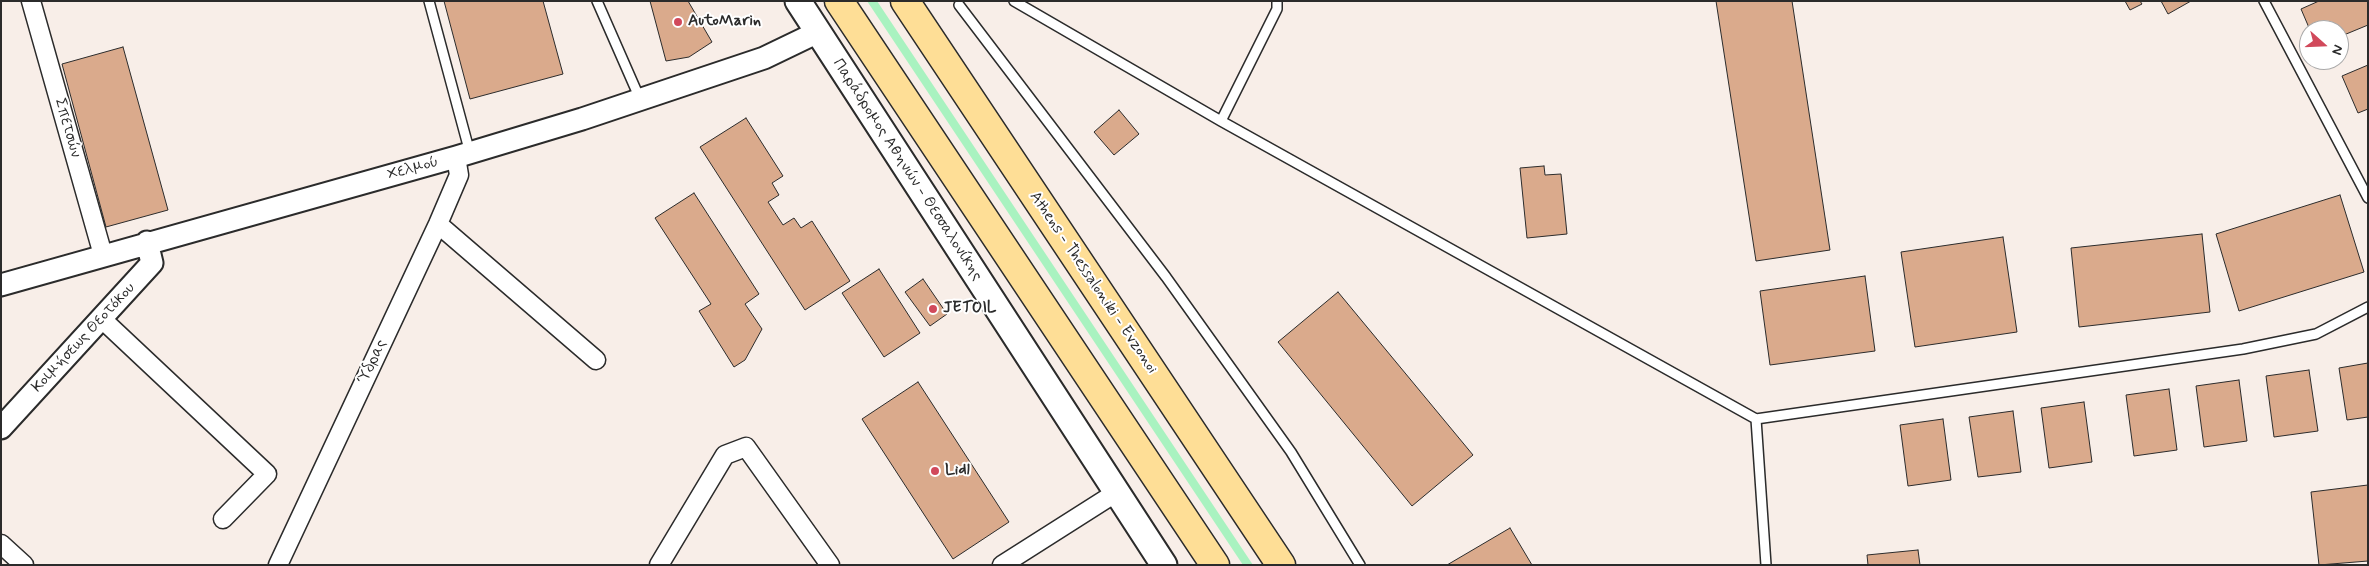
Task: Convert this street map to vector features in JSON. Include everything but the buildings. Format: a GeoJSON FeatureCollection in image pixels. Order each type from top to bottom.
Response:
{"type":"FeatureCollection","features":[{"type":"Feature","properties":{"kind":"highway"},"geometry":{"type":"LineString","coordinates":[[839,1],[1215,565]]}},
{"type":"Feature","properties":{"kind":"highway","name":"Athens - Thessaloniki - Evzonoi"},"geometry":{"type":"LineString","coordinates":[[905,1],[1281,565]]}},
{"type":"Feature","properties":{"kind":"main road","name":"Παράδρομος Αθηνών - Θεσσαλονίκης"},"geometry":{"type":"LineString","coordinates":[[798,1],[1164,565]]}},
{"type":"Feature","properties":{"kind":"street","name":"Σπετσών"},"geometry":{"type":"LineString","coordinates":[[31,1],[103,255]]}},
{"type":"Feature","properties":{"kind":"street","name":"Χελμού"},"geometry":{"type":"LineString","coordinates":[[1,285],[147,242],[463,155],[640,100],[764,58],[818,32]]}},
{"type":"Feature","properties":{"kind":"street","name":"Ύδρας"},"geometry":{"type":"LineString","coordinates":[[278,565],[438,224],[459,175],[463,155]]}},
{"type":"Feature","properties":{"kind":"street"},"geometry":{"type":"LineString","coordinates":[[438,224],[596,360]]}},
{"type":"Feature","properties":{"kind":"street","name":"Κοιμήσεως Θεοτόκου"},"geometry":{"type":"LineString","coordinates":[[1,428],[152,264],[147,242]]}},
{"type":"Feature","properties":{"kind":"street"},"geometry":{"type":"LineString","coordinates":[[102,319],[267,474],[223,519]]}},
{"type":"Feature","properties":{"kind":"street"},"geometry":{"type":"LineString","coordinates":[[659,565],[725,455],[746,447],[830,565]]}},
{"type":"Feature","properties":{"kind":"street"},"geometry":{"type":"LineString","coordinates":[[1002,565],[1117,492]]}},
{"type":"Feature","properties":{"kind":"street"},"geometry":{"type":"LineString","coordinates":[[1,544],[24,565]]}},
{"type":"Feature","properties":{"kind":"lane"},"geometry":{"type":"LineString","coordinates":[[429,1],[463,155]]}},
{"type":"Feature","properties":{"kind":"lane"},"geometry":{"type":"LineString","coordinates":[[597,1],[640,100]]}},
{"type":"Feature","properties":{"kind":"lane"},"geometry":{"type":"LineString","coordinates":[[1014,1],[1221,121],[1756,419],[2243,349],[2316,334],[2368,307]]}},
{"type":"Feature","properties":{"kind":"lane"},"geometry":{"type":"LineString","coordinates":[[1221,121],[1277,9],[1278,1]]}},
{"type":"Feature","properties":{"kind":"lane"},"geometry":{"type":"LineString","coordinates":[[2264,1],[2368,198]]}},
{"type":"Feature","properties":{"kind":"lane"},"geometry":{"type":"LineString","coordinates":[[960,3],[1172,285],[1291,452],[1360,565]]}},
{"type":"Feature","properties":{"kind":"lane"},"geometry":{"type":"LineString","coordinates":[[1756,419],[1766,565]]}},
{"type":"Feature","properties":{"kind":"green space"},"geometry":{"type":"Polygon","coordinates":[[[867,1],[877,1],[1253,565],[1243,565],[867,1]]]}},
{"type":"Feature","properties":{"kind":"place","name":"AutoMarin"},"geometry":{"type":"Point","coordinates":[678,22]}},
{"type":"Feature","properties":{"kind":"place","name":"JETOIL"},"geometry":{"type":"Point","coordinates":[933,309]}},
{"type":"Feature","properties":{"kind":"place","name":"Lidl"},"geometry":{"type":"Point","coordinates":[935,471]}}]}
